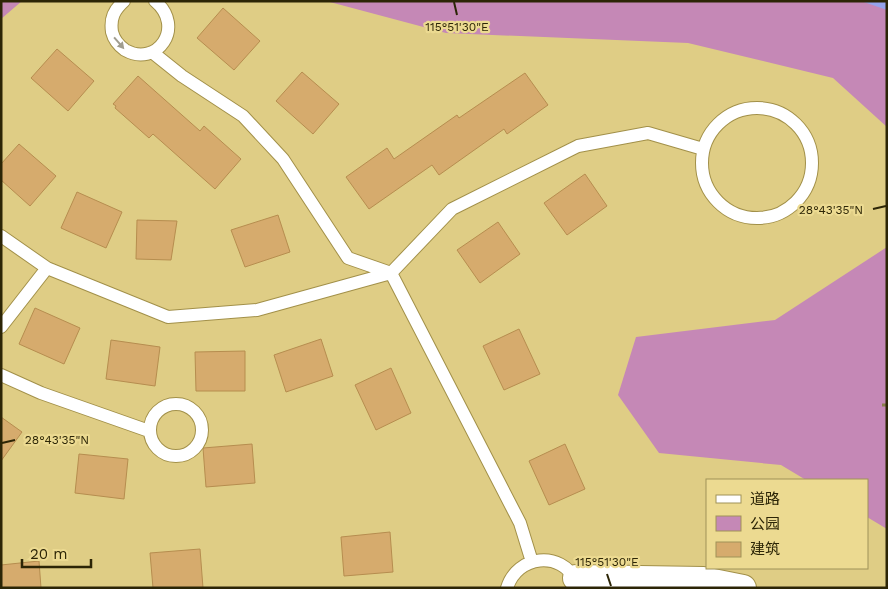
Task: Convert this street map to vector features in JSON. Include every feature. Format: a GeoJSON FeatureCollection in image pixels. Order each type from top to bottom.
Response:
{"type":"FeatureCollection","features":[{"type":"Feature","properties":{"kind":"street"},"geometry":{"type":"LineString","coordinates":[[577,583],[703,580],[743,588]]}},
{"type":"Feature","properties":{"kind":"lane"},"geometry":{"type":"LineString","coordinates":[[124,1],[113,14],[111,24],[114,38],[119,46],[132,54],[142,55],[152,52],[160,46],[167,36],[168,16],[163,7],[155,1]]}},
{"type":"Feature","properties":{"kind":"lane"},"geometry":{"type":"LineString","coordinates":[[152,52],[182,76],[243,116],[283,159],[348,258],[391,273],[520,523],[532,562]]}},
{"type":"Feature","properties":{"kind":"lane"},"geometry":{"type":"LineString","coordinates":[[764,108],[782,113],[797,124],[804,133],[812,150],[813,168],[808,186],[799,201],[784,212],[765,219],[745,218],[720,205],[706,187],[701,168],[703,149],[716,125],[726,117],[744,109],[764,108]]}},
{"type":"Feature","properties":{"kind":"lane"},"geometry":{"type":"LineString","coordinates":[[1,236],[47,268],[168,317],[257,310],[391,273],[452,210],[578,146],[648,133],[703,149]]}},
{"type":"Feature","properties":{"kind":"lane"},"geometry":{"type":"LineString","coordinates":[[1,327],[47,268]]}},
{"type":"Feature","properties":{"kind":"lane"},"geometry":{"type":"LineString","coordinates":[[1,375],[41,393],[150,430]]}},
{"type":"Feature","properties":{"kind":"lane"},"geometry":{"type":"LineString","coordinates":[[174,403],[183,404],[191,408],[199,417],[202,432],[200,441],[195,448],[186,454],[177,456],[164,453],[156,447],[150,430],[152,418],[158,411],[165,405],[174,403]]}},
{"type":"Feature","properties":{"kind":"lane"},"geometry":{"type":"LineString","coordinates":[[507,588],[509,581],[517,570],[526,564],[538,560],[557,562],[567,568],[577,583]]}},
{"type":"Feature","properties":{"kind":"path"},"geometry":{"type":"LineString","coordinates":[[882,405],[887,404]]}},
{"type":"Feature","properties":{"kind":"green space"},"geometry":{"type":"Polygon","coordinates":[[[1,1],[22,1],[1,19],[1,1]]]}},
{"type":"Feature","properties":{"kind":"green space"},"geometry":{"type":"Polygon","coordinates":[[[326,1],[887,1],[887,127],[833,78],[688,43],[446,33],[326,1]]]}},
{"type":"Feature","properties":{"kind":"green space"},"geometry":{"type":"Polygon","coordinates":[[[887,247],[887,529],[868,518],[868,479],[804,479],[781,465],[659,453],[618,395],[636,337],[775,320],[887,247]]]}},
{"type":"Feature","properties":{"kind":"water"},"geometry":{"type":"Polygon","coordinates":[[[861,1],[887,1],[887,10],[861,1]]]}},
{"type":"Feature","properties":{"kind":"building"},"geometry":{"type":"Polygon","coordinates":[[[223,8],[260,41],[234,70],[197,38],[223,8]]]}},
{"type":"Feature","properties":{"kind":"building"},"geometry":{"type":"Polygon","coordinates":[[[57,49],[94,81],[68,111],[31,78],[57,49]]]}},
{"type":"Feature","properties":{"kind":"building"},"geometry":{"type":"Polygon","coordinates":[[[302,72],[339,104],[313,134],[276,101],[302,72]]]}},
{"type":"Feature","properties":{"kind":"building"},"geometry":{"type":"Polygon","coordinates":[[[525,73],[548,105],[507,134],[504,129],[439,175],[432,165],[369,209],[346,177],[387,148],[394,159],[457,115],[459,118],[525,73]]]}},
{"type":"Feature","properties":{"kind":"building"},"geometry":{"type":"Polygon","coordinates":[[[138,76],[200,131],[204,126],[241,159],[215,189],[153,134],[149,138],[115,108],[116,106],[113,104],[138,76]]]}},
{"type":"Feature","properties":{"kind":"building"},"geometry":{"type":"Polygon","coordinates":[[[19,144],[56,176],[30,206],[1,180],[1,164],[19,144]]]}},
{"type":"Feature","properties":{"kind":"building"},"geometry":{"type":"Polygon","coordinates":[[[585,174],[607,206],[567,235],[544,203],[585,174]]]}},
{"type":"Feature","properties":{"kind":"building"},"geometry":{"type":"Polygon","coordinates":[[[77,192],[122,212],[106,248],[61,228],[77,192]]]}},
{"type":"Feature","properties":{"kind":"building"},"geometry":{"type":"Polygon","coordinates":[[[278,215],[290,252],[245,267],[231,230],[278,215]]]}},
{"type":"Feature","properties":{"kind":"building"},"geometry":{"type":"Polygon","coordinates":[[[137,220],[177,221],[171,260],[136,259],[137,220]]]}},
{"type":"Feature","properties":{"kind":"building"},"geometry":{"type":"Polygon","coordinates":[[[498,222],[520,254],[480,283],[457,250],[498,222]]]}},
{"type":"Feature","properties":{"kind":"building"},"geometry":{"type":"Polygon","coordinates":[[[35,308],[80,328],[64,364],[19,344],[35,308]]]}},
{"type":"Feature","properties":{"kind":"building"},"geometry":{"type":"Polygon","coordinates":[[[519,329],[540,374],[504,390],[483,346],[519,329]]]}},
{"type":"Feature","properties":{"kind":"building"},"geometry":{"type":"Polygon","coordinates":[[[321,339],[333,376],[286,392],[274,355],[321,339]]]}},
{"type":"Feature","properties":{"kind":"building"},"geometry":{"type":"Polygon","coordinates":[[[111,340],[160,347],[155,386],[106,379],[111,340]]]}},
{"type":"Feature","properties":{"kind":"building"},"geometry":{"type":"Polygon","coordinates":[[[245,351],[245,391],[196,391],[195,352],[245,351]]]}},
{"type":"Feature","properties":{"kind":"building"},"geometry":{"type":"Polygon","coordinates":[[[391,368],[411,413],[376,430],[355,385],[391,368]]]}},
{"type":"Feature","properties":{"kind":"building"},"geometry":{"type":"Polygon","coordinates":[[[1,417],[22,432],[1,461],[1,417]]]}},
{"type":"Feature","properties":{"kind":"building"},"geometry":{"type":"Polygon","coordinates":[[[252,444],[255,483],[206,487],[203,448],[252,444]]]}},
{"type":"Feature","properties":{"kind":"building"},"geometry":{"type":"Polygon","coordinates":[[[565,444],[585,489],[549,505],[529,461],[565,444]]]}},
{"type":"Feature","properties":{"kind":"building"},"geometry":{"type":"Polygon","coordinates":[[[79,454],[128,459],[124,499],[75,493],[79,454]]]}},
{"type":"Feature","properties":{"kind":"building"},"geometry":{"type":"Polygon","coordinates":[[[390,532],[393,572],[344,576],[341,537],[390,532]]]}},
{"type":"Feature","properties":{"kind":"building"},"geometry":{"type":"Polygon","coordinates":[[[200,549],[203,588],[153,588],[150,553],[200,549]]]}},
{"type":"Feature","properties":{"kind":"building"},"geometry":{"type":"Polygon","coordinates":[[[39,561],[41,588],[1,588],[1,565],[39,561]]]}}]}
